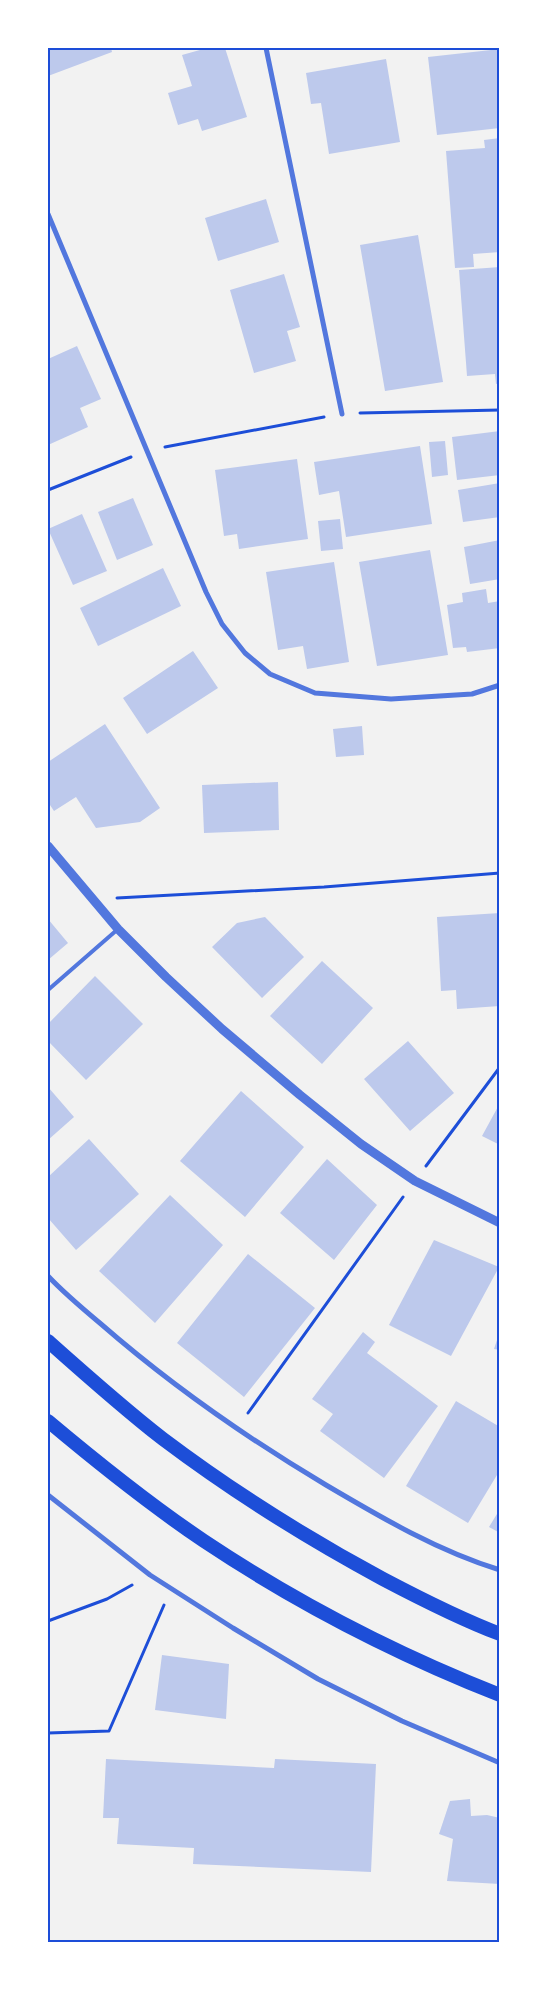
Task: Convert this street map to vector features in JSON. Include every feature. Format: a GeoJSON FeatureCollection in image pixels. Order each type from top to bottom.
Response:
{"type":"FeatureCollection","features":[{"type":"Feature","properties":{"kind":"highway"},"geometry":{"type":"LineString","coordinates":[[48,1341],[163,1438],[213,1475],[285,1522],[349,1561],[414,1595],[500,1634]]}},
{"type":"Feature","properties":{"kind":"highway"},"geometry":{"type":"LineString","coordinates":[[48,1420],[143,1498],[204,1541],[267,1580],[329,1617],[399,1653],[500,1695]]}},
{"type":"Feature","properties":{"kind":"street"},"geometry":{"type":"LineString","coordinates":[[266,48],[342,414]]}},
{"type":"Feature","properties":{"kind":"street"},"geometry":{"type":"LineString","coordinates":[[48,214],[206,592],[222,624],[245,653],[270,674],[291,685],[315,693],[391,699],[472,694],[500,685]]}},
{"type":"Feature","properties":{"kind":"street"},"geometry":{"type":"LineString","coordinates":[[48,846],[118,929],[166,977],[236,1041],[361,1144],[415,1182],[500,1224]]}},
{"type":"Feature","properties":{"kind":"street"},"geometry":{"type":"LineString","coordinates":[[48,1276],[132,1352],[282,1459],[375,1514],[447,1551],[500,1570]]}},
{"type":"Feature","properties":{"kind":"street"},"geometry":{"type":"LineString","coordinates":[[48,1495],[150,1575],[318,1679],[402,1721],[500,1763]]}},
{"type":"Feature","properties":{"kind":"lane"},"geometry":{"type":"LineString","coordinates":[[48,990],[118,929]]}},
{"type":"Feature","properties":{"kind":"path"},"geometry":{"type":"LineString","coordinates":[[48,490],[147,450],[342,414],[500,410]]}},
{"type":"Feature","properties":{"kind":"path"},"geometry":{"type":"LineString","coordinates":[[91,899],[324,887],[500,873]]}},
{"type":"Feature","properties":{"kind":"path"},"geometry":{"type":"LineString","coordinates":[[237,1428],[500,1067]]}},
{"type":"Feature","properties":{"kind":"path"},"geometry":{"type":"LineString","coordinates":[[48,1622],[107,1599],[150,1575]]}},
{"type":"Feature","properties":{"kind":"path"},"geometry":{"type":"LineString","coordinates":[[48,1733],[109,1731],[171,1588]]}},
{"type":"Feature","properties":{"kind":"building"},"geometry":{"type":"Polygon","coordinates":[[[48,48],[111,48],[112,52],[48,76],[48,48]]]}},
{"type":"Feature","properties":{"kind":"building"},"geometry":{"type":"Polygon","coordinates":[[[207,48],[225,48],[247,117],[202,131],[198,119],[178,125],[168,93],[192,86],[182,55],[207,48]]]}},
{"type":"Feature","properties":{"kind":"building"},"geometry":{"type":"Polygon","coordinates":[[[500,49],[500,128],[437,135],[428,57],[500,49]]]}},
{"type":"Feature","properties":{"kind":"building"},"geometry":{"type":"Polygon","coordinates":[[[386,59],[400,142],[329,154],[321,103],[311,104],[306,73],[386,59]]]}},
{"type":"Feature","properties":{"kind":"building"},"geometry":{"type":"Polygon","coordinates":[[[500,138],[500,252],[473,254],[474,267],[455,268],[446,151],[485,148],[484,140],[500,138]]]}},
{"type":"Feature","properties":{"kind":"building"},"geometry":{"type":"Polygon","coordinates":[[[266,199],[279,242],[218,261],[205,218],[266,199]]]}},
{"type":"Feature","properties":{"kind":"building"},"geometry":{"type":"Polygon","coordinates":[[[418,235],[443,382],[385,391],[360,245],[418,235]]]}},
{"type":"Feature","properties":{"kind":"building"},"geometry":{"type":"Polygon","coordinates":[[[500,267],[500,383],[496,384],[495,374],[467,376],[459,270],[500,267]]]}},
{"type":"Feature","properties":{"kind":"building"},"geometry":{"type":"Polygon","coordinates":[[[284,274],[300,327],[287,331],[296,361],[254,373],[230,290],[284,274]]]}},
{"type":"Feature","properties":{"kind":"building"},"geometry":{"type":"Polygon","coordinates":[[[77,346],[101,399],[80,408],[88,427],[48,445],[48,359],[77,346]]]}},
{"type":"Feature","properties":{"kind":"building"},"geometry":{"type":"Polygon","coordinates":[[[500,431],[500,475],[457,480],[452,437],[500,431]]]}},
{"type":"Feature","properties":{"kind":"building"},"geometry":{"type":"Polygon","coordinates":[[[445,441],[448,475],[432,477],[429,442],[445,441]]]}},
{"type":"Feature","properties":{"kind":"building"},"geometry":{"type":"Polygon","coordinates":[[[420,446],[432,524],[346,537],[339,491],[319,495],[314,462],[420,446]]]}},
{"type":"Feature","properties":{"kind":"building"},"geometry":{"type":"Polygon","coordinates":[[[297,459],[308,539],[239,549],[237,534],[224,536],[215,470],[297,459]]]}},
{"type":"Feature","properties":{"kind":"building"},"geometry":{"type":"Polygon","coordinates":[[[500,483],[500,517],[463,522],[458,490],[500,483]]]}},
{"type":"Feature","properties":{"kind":"building"},"geometry":{"type":"Polygon","coordinates":[[[133,498],[153,545],[117,560],[98,512],[133,498]]]}},
{"type":"Feature","properties":{"kind":"building"},"geometry":{"type":"Polygon","coordinates":[[[82,514],[107,571],[73,585],[48,529],[82,514]]]}},
{"type":"Feature","properties":{"kind":"building"},"geometry":{"type":"Polygon","coordinates":[[[340,519],[343,549],[321,551],[318,521],[340,519]]]}},
{"type":"Feature","properties":{"kind":"building"},"geometry":{"type":"Polygon","coordinates":[[[500,540],[500,579],[470,584],[464,547],[500,540]]]}},
{"type":"Feature","properties":{"kind":"building"},"geometry":{"type":"Polygon","coordinates":[[[430,550],[448,655],[377,666],[359,562],[430,550]]]}},
{"type":"Feature","properties":{"kind":"building"},"geometry":{"type":"Polygon","coordinates":[[[334,562],[349,662],[307,669],[303,646],[278,650],[266,572],[334,562]]]}},
{"type":"Feature","properties":{"kind":"building"},"geometry":{"type":"Polygon","coordinates":[[[163,568],[181,606],[98,646],[80,608],[163,568]]]}},
{"type":"Feature","properties":{"kind":"building"},"geometry":{"type":"Polygon","coordinates":[[[486,589],[488,603],[500,601],[500,648],[467,652],[466,647],[453,648],[447,605],[463,602],[462,593],[486,589]]]}},
{"type":"Feature","properties":{"kind":"building"},"geometry":{"type":"Polygon","coordinates":[[[193,651],[218,688],[147,734],[123,698],[193,651]]]}},
{"type":"Feature","properties":{"kind":"building"},"geometry":{"type":"Polygon","coordinates":[[[105,724],[160,808],[140,822],[96,828],[76,797],[54,811],[48,802],[48,762],[105,724]]]}},
{"type":"Feature","properties":{"kind":"building"},"geometry":{"type":"Polygon","coordinates":[[[362,726],[364,755],[336,757],[333,729],[362,726]]]}},
{"type":"Feature","properties":{"kind":"building"},"geometry":{"type":"Polygon","coordinates":[[[278,782],[279,830],[204,833],[202,785],[278,782]]]}},
{"type":"Feature","properties":{"kind":"building"},"geometry":{"type":"Polygon","coordinates":[[[500,913],[500,1006],[457,1009],[456,990],[441,991],[437,917],[500,913]]]}},
{"type":"Feature","properties":{"kind":"building"},"geometry":{"type":"Polygon","coordinates":[[[265,917],[304,957],[262,998],[212,947],[237,923],[265,917]]]}},
{"type":"Feature","properties":{"kind":"building"},"geometry":{"type":"Polygon","coordinates":[[[48,919],[68,943],[48,960],[48,919]]]}},
{"type":"Feature","properties":{"kind":"building"},"geometry":{"type":"Polygon","coordinates":[[[322,961],[373,1008],[322,1064],[270,1016],[322,961]]]}},
{"type":"Feature","properties":{"kind":"building"},"geometry":{"type":"Polygon","coordinates":[[[95,976],[143,1024],[86,1080],[48,1041],[48,1024],[95,976]]]}},
{"type":"Feature","properties":{"kind":"building"},"geometry":{"type":"Polygon","coordinates":[[[408,1041],[454,1093],[410,1131],[364,1079],[408,1041]]]}},
{"type":"Feature","properties":{"kind":"building"},"geometry":{"type":"Polygon","coordinates":[[[48,1087],[74,1117],[48,1140],[48,1087]]]}},
{"type":"Feature","properties":{"kind":"building"},"geometry":{"type":"Polygon","coordinates":[[[241,1091],[304,1147],[245,1217],[180,1161],[241,1091]]]}},
{"type":"Feature","properties":{"kind":"building"},"geometry":{"type":"Polygon","coordinates":[[[500,1103],[500,1145],[482,1136],[500,1103]]]}},
{"type":"Feature","properties":{"kind":"building"},"geometry":{"type":"Polygon","coordinates":[[[89,1139],[139,1194],[76,1250],[48,1218],[48,1177],[89,1139]]]}},
{"type":"Feature","properties":{"kind":"building"},"geometry":{"type":"Polygon","coordinates":[[[327,1159],[377,1205],[334,1260],[280,1213],[327,1159]]]}},
{"type":"Feature","properties":{"kind":"building"},"geometry":{"type":"Polygon","coordinates":[[[170,1195],[223,1245],[155,1323],[99,1271],[170,1195]]]}},
{"type":"Feature","properties":{"kind":"building"},"geometry":{"type":"Polygon","coordinates":[[[434,1240],[499,1267],[451,1356],[389,1325],[434,1240]]]}},
{"type":"Feature","properties":{"kind":"building"},"geometry":{"type":"Polygon","coordinates":[[[248,1254],[315,1308],[244,1397],[177,1343],[248,1254]]]}},
{"type":"Feature","properties":{"kind":"building"},"geometry":{"type":"Polygon","coordinates":[[[363,1332],[375,1342],[367,1353],[438,1406],[384,1478],[320,1431],[333,1414],[312,1399],[363,1332]]]}},
{"type":"Feature","properties":{"kind":"building"},"geometry":{"type":"Polygon","coordinates":[[[500,1334],[500,1350],[494,1349],[500,1334]]]}},
{"type":"Feature","properties":{"kind":"building"},"geometry":{"type":"Polygon","coordinates":[[[456,1401],[500,1427],[500,1470],[468,1523],[406,1486],[456,1401]]]}},
{"type":"Feature","properties":{"kind":"building"},"geometry":{"type":"Polygon","coordinates":[[[500,1509],[500,1533],[489,1527],[500,1509]]]}},
{"type":"Feature","properties":{"kind":"building"},"geometry":{"type":"Polygon","coordinates":[[[162,1655],[229,1664],[226,1719],[155,1710],[162,1655]]]}},
{"type":"Feature","properties":{"kind":"building"},"geometry":{"type":"Polygon","coordinates":[[[106,1759],[274,1768],[275,1759],[376,1764],[371,1872],[193,1864],[194,1848],[117,1844],[119,1818],[103,1818],[106,1759]]]}},
{"type":"Feature","properties":{"kind":"building"},"geometry":{"type":"Polygon","coordinates":[[[470,1799],[471,1816],[487,1815],[500,1818],[500,1884],[447,1881],[453,1839],[439,1834],[450,1801],[470,1799]]]}}]}
